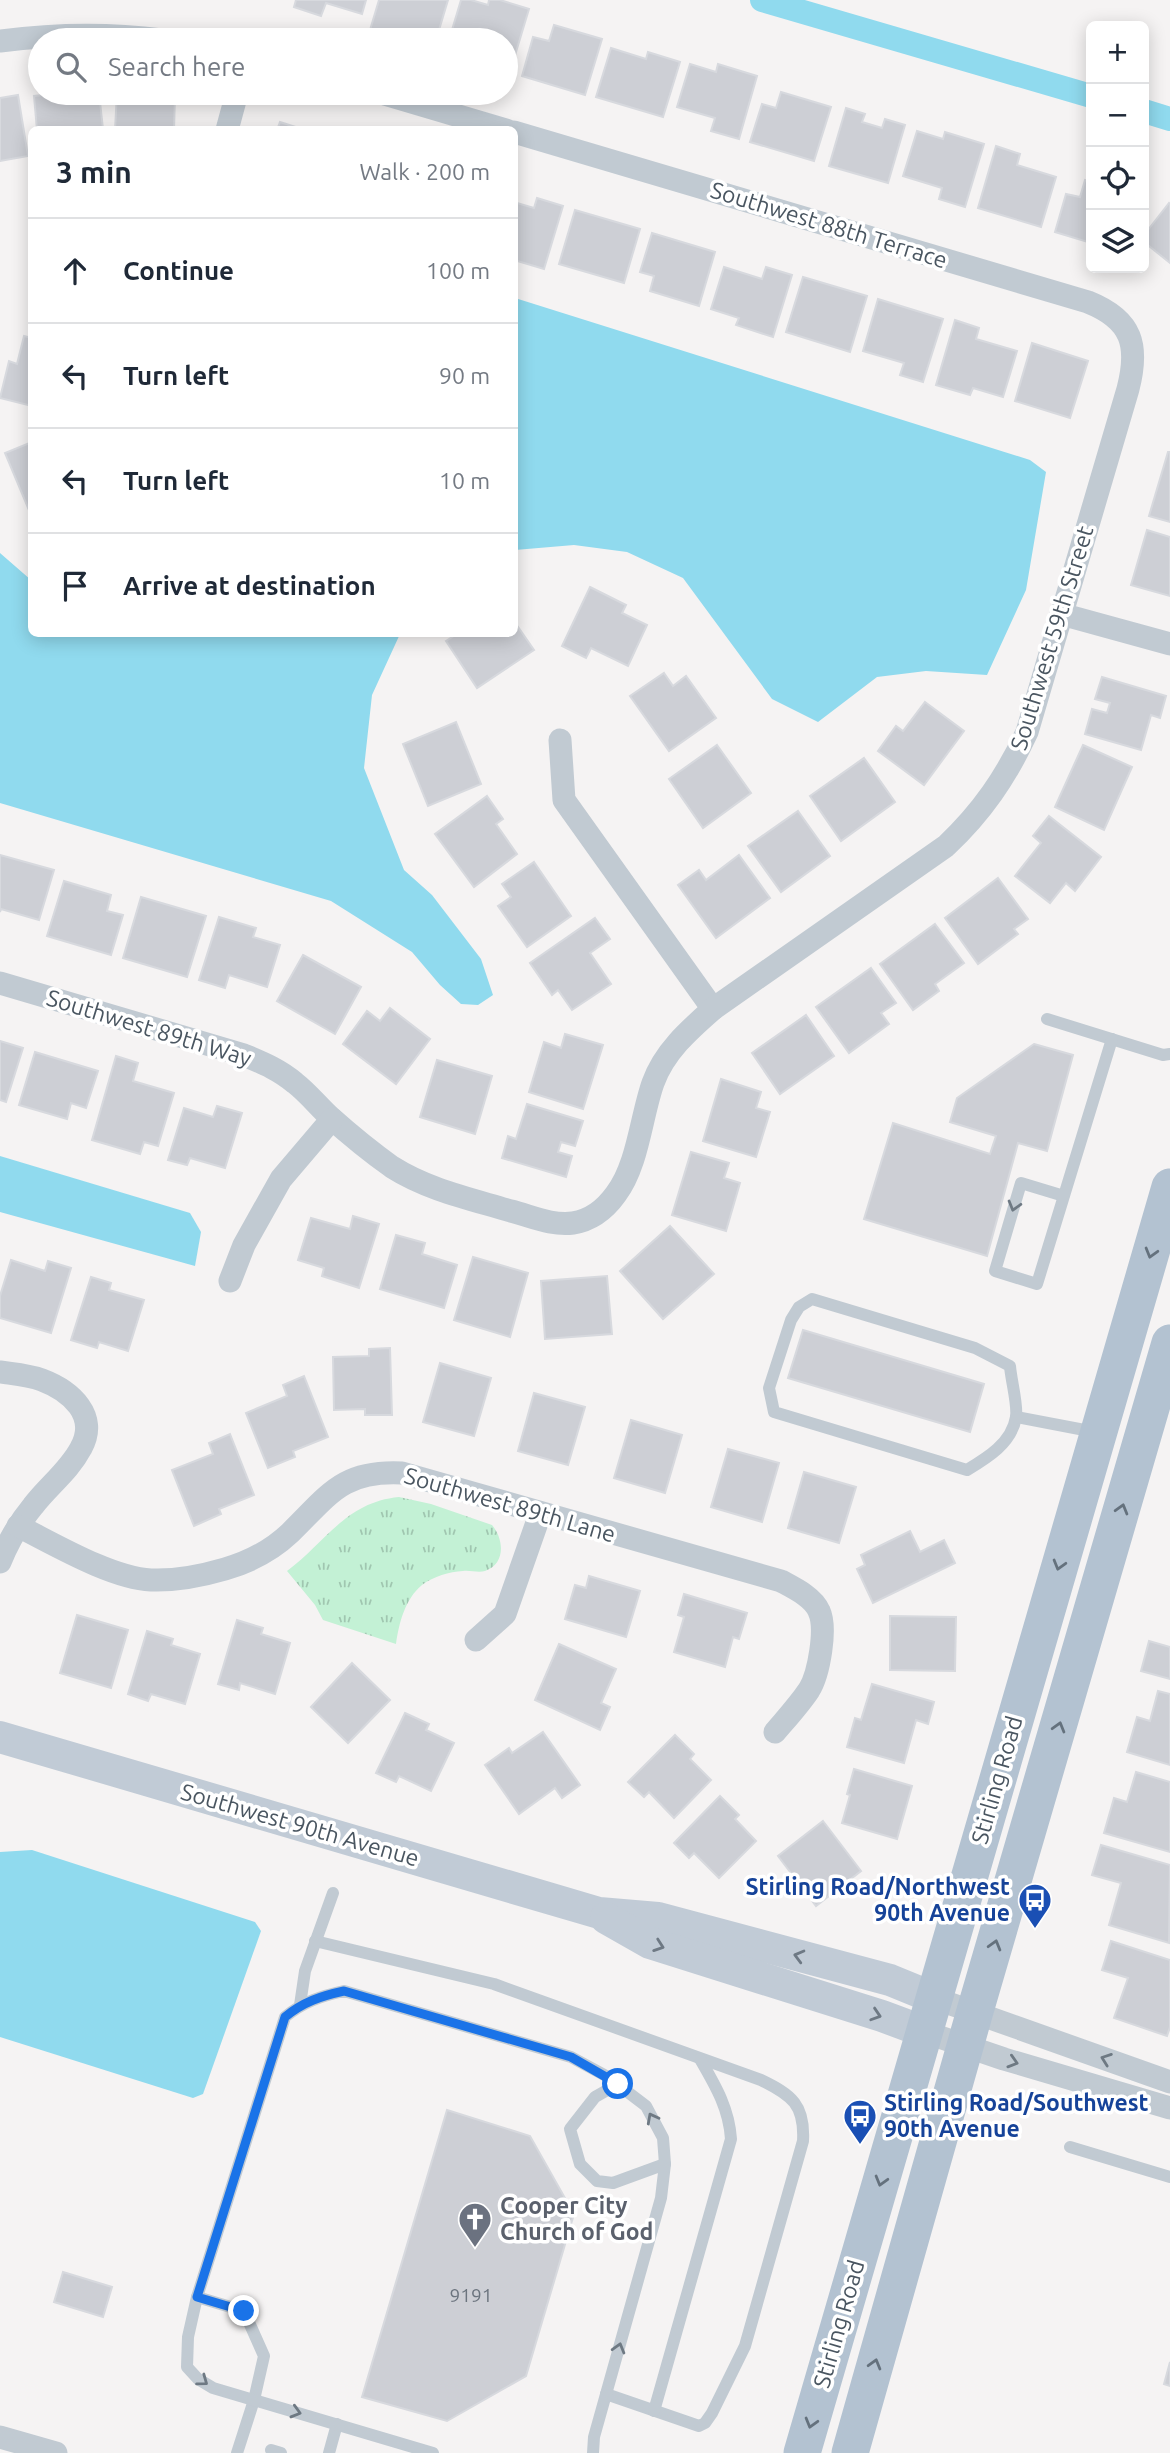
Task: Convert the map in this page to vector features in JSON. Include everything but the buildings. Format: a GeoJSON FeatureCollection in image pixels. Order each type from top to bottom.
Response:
{"type":"FeatureCollection","features":[{"type":"Feature","properties":{"kind":"main road","name":"Stirling Road"},"geometry":{"type":"LineString","coordinates":[[802,2453],[1170,1187]]}},
{"type":"Feature","properties":{"kind":"main road","name":"Stirling Road"},"geometry":{"type":"LineString","coordinates":[[850,2453],[975,2011],[1167,1362]]}},
{"type":"Feature","properties":{"kind":"street"},"geometry":{"type":"LineString","coordinates":[[0,41],[28,39]]}},
{"type":"Feature","properties":{"kind":"street"},"geometry":{"type":"LineString","coordinates":[[228,126],[234,105]]}},
{"type":"Feature","properties":{"kind":"street"},"geometry":{"type":"LineString","coordinates":[[422,105],[492,126]]}},
{"type":"Feature","properties":{"kind":"street","name":"Southwest 88th Terrace"},"geometry":{"type":"LineString","coordinates":[[518,133],[1088,302],[1104,308],[1115,317],[1130,338]]}},
{"type":"Feature","properties":{"kind":"street","name":"Southwest 59th Street"},"geometry":{"type":"LineString","coordinates":[[713,1009],[946,846],[973,820],[1012,765],[1027,732],[1133,367],[1134,353],[1130,338]]}},
{"type":"Feature","properties":{"kind":"street"},"geometry":{"type":"LineString","coordinates":[[1061,614],[1170,645]]}},
{"type":"Feature","properties":{"kind":"street"},"geometry":{"type":"LineString","coordinates":[[560,740],[565,800],[713,1009]]}},
{"type":"Feature","properties":{"kind":"street","name":"Southwest 89th Way"},"geometry":{"type":"LineString","coordinates":[[0,983],[244,1055],[271,1066],[295,1083],[332,1119],[391,1166],[416,1180],[443,1191],[552,1223],[574,1223],[590,1217],[606,1208],[619,1191],[628,1171],[654,1081],[668,1054],[687,1032],[713,1009]]}},
{"type":"Feature","properties":{"kind":"street"},"geometry":{"type":"LineString","coordinates":[[230,1281],[244,1245],[281,1179],[332,1119]]}},
{"type":"Feature","properties":{"kind":"street"},"geometry":{"type":"LineString","coordinates":[[0,1371],[40,1379],[57,1387],[73,1399],[88,1422],[87,1436],[71,1464],[33,1505],[18,1526],[0,1562]]}},
{"type":"Feature","properties":{"kind":"street","name":"Southwest 89th Lane"},"geometry":{"type":"LineString","coordinates":[[18,1526],[89,1561],[149,1580],[207,1575],[251,1561],[287,1536],[334,1488],[352,1478],[366,1474],[402,1473],[781,1581],[805,1596],[820,1612],[822,1643],[810,1689],[775,1732]]}},
{"type":"Feature","properties":{"kind":"street"},"geometry":{"type":"LineString","coordinates":[[476,1640],[505,1614],[540,1514]]}},
{"type":"Feature","properties":{"kind":"street","name":"Southwest 90th Avenue"},"geometry":{"type":"LineString","coordinates":[[0,1737],[599,1913],[658,1918],[890,1980],[934,1997]]}},
{"type":"Feature","properties":{"kind":"street","name":"Southwest 90th Avenue"},"geometry":{"type":"LineString","coordinates":[[599,1913],[650,1943],[925,2032]]}},
{"type":"Feature","properties":{"kind":"street"},"geometry":{"type":"LineString","coordinates":[[934,1997],[1170,2082]]}},
{"type":"Feature","properties":{"kind":"street"},"geometry":{"type":"LineString","coordinates":[[925,2032],[966,2047],[1170,2108]]}},
{"type":"Feature","properties":{"kind":"street"},"geometry":{"type":"LineString","coordinates":[[0,2438],[48,2452]]}},
{"type":"Feature","properties":{"kind":"lane"},"geometry":{"type":"LineString","coordinates":[[1048,1019],[1163,1055],[1170,1054]]}},
{"type":"Feature","properties":{"kind":"lane"},"geometry":{"type":"LineString","coordinates":[[1064,1196],[1021,1184],[995,1271],[1037,1284],[1064,1196],[1112,1039]]}},
{"type":"Feature","properties":{"kind":"lane"},"geometry":{"type":"LineString","coordinates":[[812,1299],[975,1348],[1010,1366],[1016,1417],[1007,1438],[994,1454],[967,1470],[774,1412],[769,1388],[791,1320],[799,1307],[812,1299]]}},
{"type":"Feature","properties":{"kind":"lane"},"geometry":{"type":"LineString","coordinates":[[1016,1417],[1098,1433]]}},
{"type":"Feature","properties":{"kind":"lane"},"geometry":{"type":"LineString","coordinates":[[300,2005],[304,1971],[333,1893]]}},
{"type":"Feature","properties":{"kind":"lane"},"geometry":{"type":"LineString","coordinates":[[315,1941],[494,1984],[761,2080],[788,2096],[802,2114],[803,2141],[745,2346],[718,2403],[705,2423],[699,2426],[606,2394]]}},
{"type":"Feature","properties":{"kind":"lane"},"geometry":{"type":"LineString","coordinates":[[433,2453],[213,2388],[198,2379],[187,2367],[188,2337],[197,2297],[285,2017],[300,2005],[324,1995],[344,1991],[571,2057],[618,2084],[646,2106],[663,2138],[665,2164],[662,2199],[594,2437],[593,2453]]}},
{"type":"Feature","properties":{"kind":"lane"},"geometry":{"type":"LineString","coordinates":[[654,2411],[731,2139],[730,2123],[723,2101],[701,2059]]}},
{"type":"Feature","properties":{"kind":"lane"},"geometry":{"type":"LineString","coordinates":[[618,2084],[595,2097],[570,2129],[580,2164],[597,2180],[613,2183],[665,2164]]}},
{"type":"Feature","properties":{"kind":"lane"},"geometry":{"type":"LineString","coordinates":[[1070,2147],[1170,2177]]}},
{"type":"Feature","properties":{"kind":"lane"},"geometry":{"type":"LineString","coordinates":[[197,2297],[244,2311],[264,2356],[254,2400],[237,2453]]}},
{"type":"Feature","properties":{"kind":"lane"},"geometry":{"type":"LineString","coordinates":[[329,2453],[337,2424]]}},
{"type":"Feature","properties":{"kind":"lane"},"geometry":{"type":"LineString","coordinates":[[581,2453],[594,2437]]}},
{"type":"Feature","properties":{"kind":"green space"},"geometry":{"type":"Polygon","coordinates":[[[399,1497],[431,1504],[492,1525],[499,1537],[501,1551],[492,1568],[480,1572],[447,1573],[422,1585],[407,1604],[396,1644],[323,1620],[315,1605],[287,1571],[351,1515],[381,1500],[399,1497]]]}},
{"type":"Feature","properties":{"kind":"water"},"geometry":{"type":"Polygon","coordinates":[[[518,299],[1030,460],[1046,472],[1026,590],[987,675],[926,671],[877,677],[818,722],[772,699],[683,578],[627,552],[574,545],[518,550],[518,299]]]}},
{"type":"Feature","properties":{"kind":"water"},"geometry":{"type":"Polygon","coordinates":[[[0,553],[28,577],[28,637],[399,637],[372,695],[364,768],[404,870],[432,895],[481,959],[493,995],[478,1005],[461,1004],[440,985],[412,952],[331,901],[0,803],[0,553]]]}},
{"type":"Feature","properties":{"kind":"water"},"geometry":{"type":"Polygon","coordinates":[[[0,1156],[190,1213],[201,1232],[195,1266],[0,1212],[0,1156]]]}},
{"type":"Feature","properties":{"kind":"water"},"geometry":{"type":"Polygon","coordinates":[[[32,1850],[255,1922],[261,1931],[203,2094],[193,2098],[0,2037],[0,1852],[32,1850]]]}},
{"type":"Feature","properties":{"kind":"waterway"},"geometry":{"type":"LineString","coordinates":[[762,0],[1086,95]]}},
{"type":"Feature","properties":{"kind":"waterway"},"geometry":{"type":"LineString","coordinates":[[1149,113],[1170,119]]}},
{"type":"Feature","properties":{"kind":"place","name":"Stirling Road/Northwest 90th Avenue"},"geometry":{"type":"Point","coordinates":[1035,1930]}},
{"type":"Feature","properties":{"kind":"place","name":"Stirling Road/Southwest 90th Avenue"},"geometry":{"type":"Point","coordinates":[860,2146]}},
{"type":"Feature","properties":{"kind":"place","name":"Cooper City Church of God"},"geometry":{"type":"Point","coordinates":[475,2249]}},
{"type":"Feature","properties":{"kind":"route"},"geometry":{"type":"LineString","coordinates":[[244,2311],[197,2297],[285,2017],[300,2005],[324,1995],[344,1991],[571,2057],[618,2084]]}}]}
